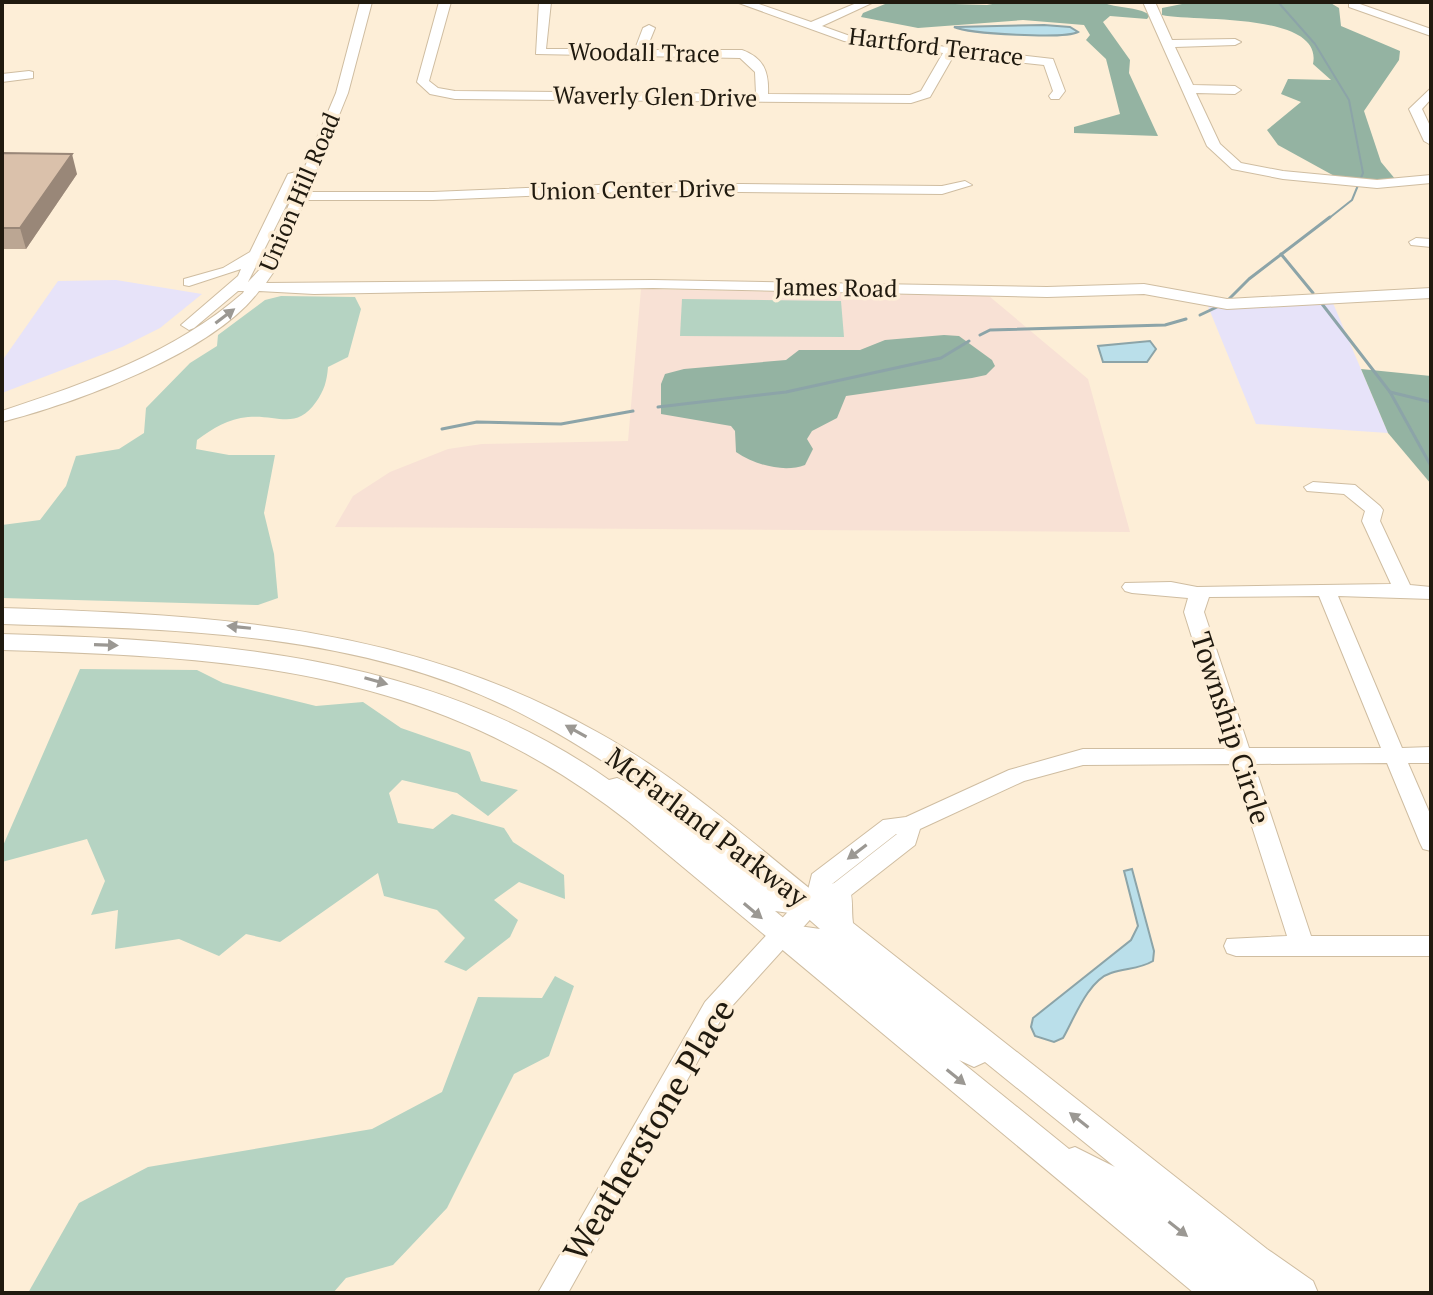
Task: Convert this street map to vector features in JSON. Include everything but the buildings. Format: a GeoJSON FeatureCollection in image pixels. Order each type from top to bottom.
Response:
{"type":"FeatureCollection","features":[{"type":"Feature","properties":{"kind":"main road","name":"McFarland Parkway"},"geometry":{"type":"LineString","coordinates":[[2,616],[232,626],[343,643],[454,674],[571,728],[636,768],[822,897]]}},
{"type":"Feature","properties":{"kind":"main road"},"geometry":{"type":"LineString","coordinates":[[2,629],[118,619]]}},
{"type":"Feature","properties":{"kind":"main road"},"geometry":{"type":"LineString","coordinates":[[322,623],[343,643]]}},
{"type":"Feature","properties":{"kind":"main road","name":"McFarland Parkway"},"geometry":{"type":"LineString","coordinates":[[2,642],[181,648],[257,656],[324,668],[392,686],[456,709],[517,737],[584,775],[681,850],[1220,1293]]}},
{"type":"Feature","properties":{"kind":"main road"},"geometry":{"type":"LineString","coordinates":[[584,775],[652,804],[777,901],[822,897],[836,908],[840,929],[1301,1293]]}},
{"type":"Feature","properties":{"kind":"main road"},"geometry":{"type":"LineString","coordinates":[[783,935],[814,938],[979,1058],[1024,1076]]}},
{"type":"Feature","properties":{"kind":"main road"},"geometry":{"type":"LineString","coordinates":[[1040,1146],[1099,1173],[1261,1293]]}},
{"type":"Feature","properties":{"kind":"street","name":"Union Hill Road"},"geometry":{"type":"LineString","coordinates":[[2,405],[94,374],[136,355],[200,317],[238,286],[329,103],[355,2]]}},
{"type":"Feature","properties":{"kind":"street","name":"Union Hill Road"},"geometry":{"type":"LineString","coordinates":[[2,417],[148,363],[212,325],[257,287],[270,267],[342,93],[366,2]]}},
{"type":"Feature","properties":{"kind":"street","name":"Waverly Glen Drive"},"geometry":{"type":"LineString","coordinates":[[445,2],[423,82],[434,91],[455,95],[911,99],[926,94],[950,52]]}},
{"type":"Feature","properties":{"kind":"street","name":"Woodall Trace"},"geometry":{"type":"LineString","coordinates":[[545,2],[540,52],[742,54],[757,60],[763,68],[762,98]]}},
{"type":"Feature","properties":{"kind":"street","name":"Hartford Terrace"},"geometry":{"type":"LineString","coordinates":[[742,2],[848,39],[1049,62],[1059,91],[1055,96]]}},
{"type":"Feature","properties":{"kind":"street"},"geometry":{"type":"LineString","coordinates":[[812,26],[868,2]]}},
{"type":"Feature","properties":{"kind":"street"},"geometry":{"type":"LineString","coordinates":[[1149,2],[1214,146],[1237,166],[1283,175],[1377,184],[1431,179]]}},
{"type":"Feature","properties":{"kind":"street"},"geometry":{"type":"LineString","coordinates":[[1353,5],[1431,33]]}},
{"type":"Feature","properties":{"kind":"street"},"geometry":{"type":"LineString","coordinates":[[639,53],[649,28]]}},
{"type":"Feature","properties":{"kind":"street"},"geometry":{"type":"LineString","coordinates":[[1168,44],[1235,42]]}},
{"type":"Feature","properties":{"kind":"street"},"geometry":{"type":"LineString","coordinates":[[2,78],[29,75]]}},
{"type":"Feature","properties":{"kind":"street"},"geometry":{"type":"LineString","coordinates":[[1189,89],[1235,90]]}},
{"type":"Feature","properties":{"kind":"street"},"geometry":{"type":"LineString","coordinates":[[1431,92],[1415,109],[1431,141]]}},
{"type":"Feature","properties":{"kind":"street","name":"Union Center Drive"},"geometry":{"type":"LineString","coordinates":[[299,196],[433,196],[647,187],[942,190],[965,185]]}},
{"type":"Feature","properties":{"kind":"street"},"geometry":{"type":"LineString","coordinates":[[189,282],[228,271],[257,253]]}},
{"type":"Feature","properties":{"kind":"street","name":"James Road"},"geometry":{"type":"LineString","coordinates":[[238,286],[314,289],[653,284],[1007,291],[1144,289],[1227,304],[1431,293]]}},
{"type":"Feature","properties":{"kind":"street"},"geometry":{"type":"LineString","coordinates":[[1313,487],[1349,489],[1374,510],[1371,521],[1403,590]]}},
{"type":"Feature","properties":{"kind":"street"},"geometry":{"type":"LineString","coordinates":[[1132,587],[1171,588],[1199,594]]}},
{"type":"Feature","properties":{"kind":"street","name":"Township Circle"},"geometry":{"type":"LineString","coordinates":[[1302,946],[1194,612],[1199,594],[1233,590],[1403,590],[1431,593]]}},
{"type":"Feature","properties":{"kind":"street"},"geometry":{"type":"LineString","coordinates":[[1326,590],[1431,843]]}},
{"type":"Feature","properties":{"kind":"street"},"geometry":{"type":"LineString","coordinates":[[1239,754],[1431,755]]}},
{"type":"Feature","properties":{"kind":"street","name":"Weatherstone Place"},"geometry":{"type":"LineString","coordinates":[[552,1293],[714,1009],[822,897],[907,839],[910,825],[932,812],[1017,775],[1083,757],[1239,754]]}},
{"type":"Feature","properties":{"kind":"street"},"geometry":{"type":"LineString","coordinates":[[1236,946],[1431,946]]}},
{"type":"Feature","properties":{"kind":"shaded area"},"geometry":{"type":"Polygon","coordinates":[[[116,280],[202,294],[160,328],[122,347],[2,393],[2,361],[58,281],[116,280]]]}},
{"type":"Feature","properties":{"kind":"shaded area"},"geometry":{"type":"Polygon","coordinates":[[[641,289],[989,296],[1088,379],[1130,532],[335,527],[353,496],[390,472],[448,449],[482,444],[628,441],[641,289]]]}},
{"type":"Feature","properties":{"kind":"shaded area"},"geometry":{"type":"Polygon","coordinates":[[[1330,296],[1388,433],[1256,424],[1205,299],[1330,296]]]}},
{"type":"Feature","properties":{"kind":"green space"},"geometry":{"type":"Polygon","coordinates":[[[890,2],[987,5],[1003,2],[1102,2],[1145,12],[1150,15],[1147,19],[1110,16],[1103,22],[1130,60],[1129,73],[1158,136],[1074,133],[1074,127],[1120,114],[1106,59],[1086,40],[1090,35],[1084,25],[1023,20],[918,28],[861,17],[863,13],[890,2]]]}},
{"type":"Feature","properties":{"kind":"green space"},"geometry":{"type":"Polygon","coordinates":[[[1192,2],[1329,2],[1339,8],[1341,26],[1400,51],[1399,60],[1364,111],[1381,162],[1396,180],[1338,178],[1278,145],[1267,130],[1301,102],[1281,94],[1288,79],[1331,80],[1313,64],[1311,47],[1298,35],[1252,22],[1162,15],[1162,8],[1192,2]]]}},
{"type":"Feature","properties":{"kind":"green space"},"geometry":{"type":"Polygon","coordinates":[[[281,296],[355,297],[361,309],[348,357],[328,367],[321,394],[309,411],[301,416],[293,419],[248,417],[234,420],[197,440],[196,449],[229,455],[275,455],[264,513],[274,554],[278,598],[258,605],[2,598],[2,525],[40,520],[66,486],[76,456],[119,449],[144,433],[146,408],[190,363],[217,346],[218,335],[265,300],[281,296]]]}},
{"type":"Feature","properties":{"kind":"green space"},"geometry":{"type":"Polygon","coordinates":[[[682,299],[841,301],[844,337],[680,336],[682,299]]]}},
{"type":"Feature","properties":{"kind":"green space"},"geometry":{"type":"Polygon","coordinates":[[[959,336],[992,360],[995,366],[986,375],[972,378],[846,396],[837,418],[812,431],[807,439],[813,449],[805,465],[779,468],[752,461],[736,452],[735,431],[731,426],[661,414],[661,384],[665,374],[684,369],[786,360],[799,350],[860,350],[885,340],[959,336]]]}},
{"type":"Feature","properties":{"kind":"green space"},"geometry":{"type":"Polygon","coordinates":[[[1361,369],[1431,376],[1431,484],[1388,433],[1361,369]]]}},
{"type":"Feature","properties":{"kind":"green space"},"geometry":{"type":"Polygon","coordinates":[[[80,669],[197,670],[223,683],[316,706],[363,702],[401,728],[470,752],[481,781],[518,790],[488,816],[457,793],[402,780],[389,793],[398,823],[433,829],[452,814],[504,828],[513,842],[564,875],[565,899],[519,882],[494,900],[518,920],[510,937],[466,971],[444,962],[465,938],[437,910],[384,896],[378,873],[280,942],[246,934],[219,956],[179,939],[115,949],[118,910],[91,915],[105,881],[87,839],[2,862],[2,848],[80,669]]]}},
{"type":"Feature","properties":{"kind":"green space"},"geometry":{"type":"Polygon","coordinates":[[[555,976],[574,986],[549,1056],[514,1074],[447,1208],[393,1265],[346,1278],[333,1293],[28,1293],[79,1203],[148,1167],[372,1129],[442,1092],[478,997],[542,998],[555,976]]]}},
{"type":"Feature","properties":{"kind":"water"},"geometry":{"type":"Polygon","coordinates":[[[954,27],[1070,27],[1078,32],[1017,35],[954,27]]]}},
{"type":"Feature","properties":{"kind":"water"},"geometry":{"type":"Polygon","coordinates":[[[1150,341],[1156,349],[1147,362],[1103,362],[1098,346],[1150,341]]]}},
{"type":"Feature","properties":{"kind":"water"},"geometry":{"type":"Polygon","coordinates":[[[1132,869],[1154,951],[1153,961],[1111,973],[1095,983],[1063,1038],[1054,1042],[1035,1036],[1031,1027],[1033,1018],[1131,940],[1138,926],[1124,871],[1132,869]]]}},
{"type":"Feature","properties":{"kind":"waterway"},"geometry":{"type":"LineString","coordinates":[[1278,2],[1315,44],[1349,100],[1363,173],[1352,200],[1328,219]]}},
{"type":"Feature","properties":{"kind":"waterway"},"geometry":{"type":"LineString","coordinates":[[1281,254],[1330,217]]}},
{"type":"Feature","properties":{"kind":"waterway"},"geometry":{"type":"LineString","coordinates":[[1227,301],[1281,254]]}},
{"type":"Feature","properties":{"kind":"waterway"},"geometry":{"type":"LineString","coordinates":[[1281,254],[1313,293]]}},
{"type":"Feature","properties":{"kind":"waterway"},"geometry":{"type":"LineString","coordinates":[[1319,300],[1390,392]]}},
{"type":"Feature","properties":{"kind":"waterway"},"geometry":{"type":"LineString","coordinates":[[1200,315],[1217,307]]}},
{"type":"Feature","properties":{"kind":"waterway"},"geometry":{"type":"LineString","coordinates":[[980,335],[990,330],[1165,325],[1186,319]]}},
{"type":"Feature","properties":{"kind":"waterway"},"geometry":{"type":"LineString","coordinates":[[658,407],[786,392],[941,358],[969,341]]}},
{"type":"Feature","properties":{"kind":"waterway"},"geometry":{"type":"LineString","coordinates":[[1390,392],[1431,402]]}},
{"type":"Feature","properties":{"kind":"waterway"},"geometry":{"type":"LineString","coordinates":[[1390,392],[1431,466]]}},
{"type":"Feature","properties":{"kind":"waterway"},"geometry":{"type":"LineString","coordinates":[[442,429],[477,422],[561,424],[633,411]]}}]}
